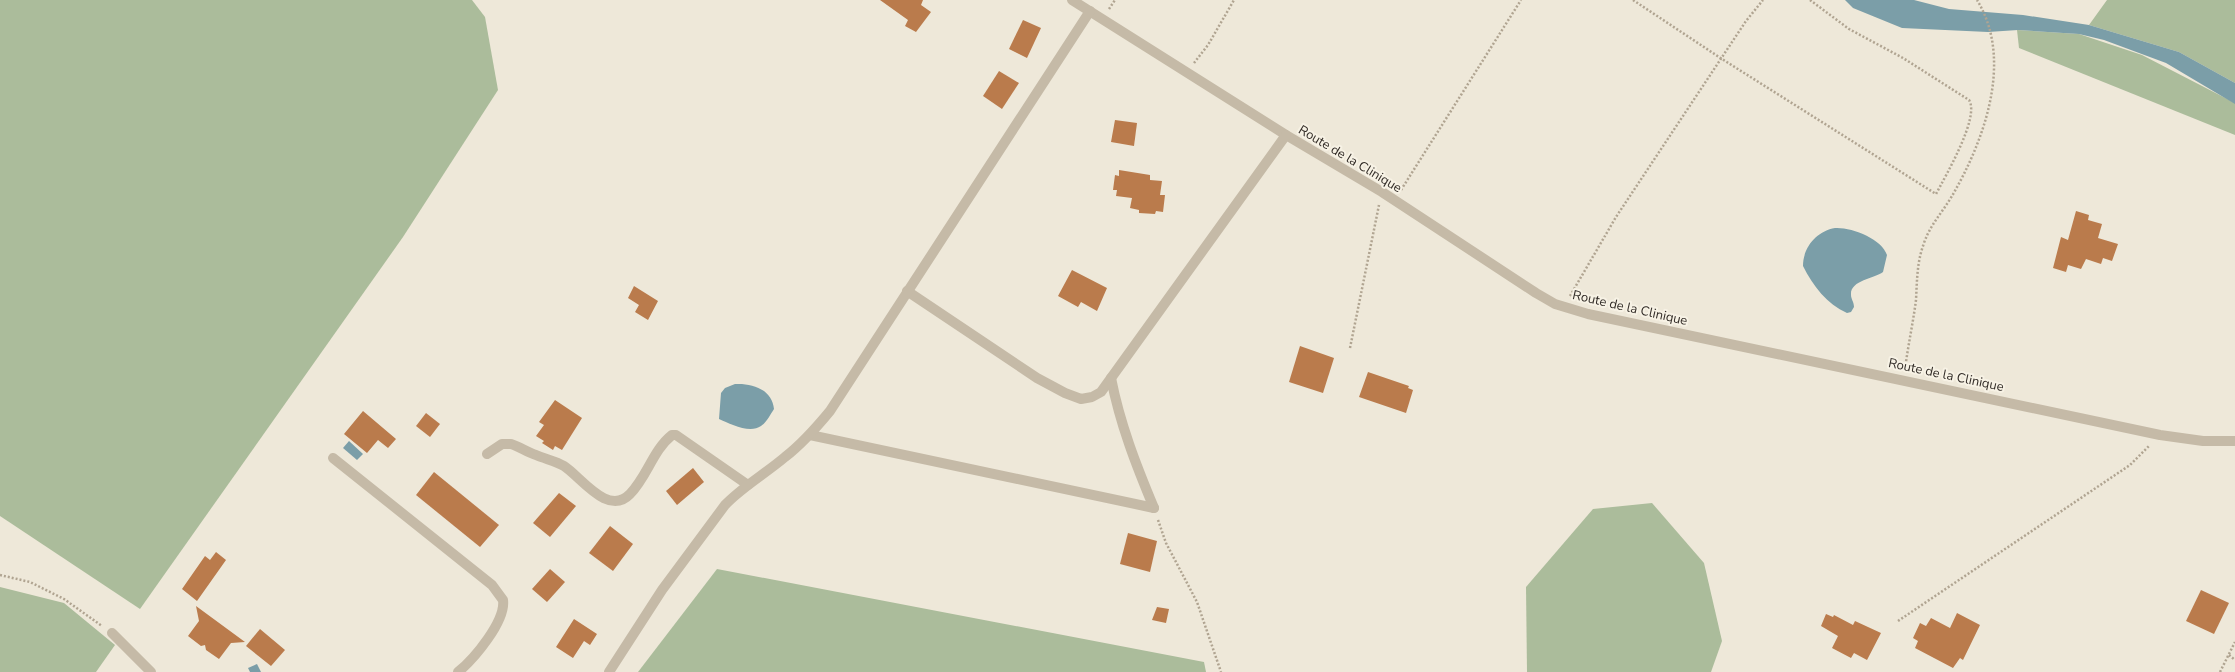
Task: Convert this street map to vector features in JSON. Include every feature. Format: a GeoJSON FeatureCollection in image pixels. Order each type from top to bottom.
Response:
{"type":"FeatureCollection","features":[{"type":"Feature","properties":{"kind":"street","name":"Route de la Clinique"},"geometry":{"type":"LineString","coordinates":[[1072,0],[1286,135],[1382,192],[1536,293],[1564,307],[1588,314],[1904,379],[2160,435],[2203,441],[2235,441]]}},
{"type":"Feature","properties":{"kind":"street"},"geometry":{"type":"LineString","coordinates":[[609,672],[662,590],[725,505],[810,435],[830,411],[1090,11]]}},
{"type":"Feature","properties":{"kind":"street"},"geometry":{"type":"LineString","coordinates":[[907,291],[1037,378],[1065,393],[1081,399],[1092,397],[1101,392],[1112,378],[1286,135]]}},
{"type":"Feature","properties":{"kind":"street"},"geometry":{"type":"LineString","coordinates":[[1112,378],[1118,413],[1132,457],[1154,508]]}},
{"type":"Feature","properties":{"kind":"street"},"geometry":{"type":"LineString","coordinates":[[487,454],[502,444],[511,444],[564,466],[600,496],[609,500],[621,500],[630,495],[647,472],[666,439],[672,434],[676,435],[748,485]]}},
{"type":"Feature","properties":{"kind":"street"},"geometry":{"type":"LineString","coordinates":[[810,435],[1154,508]]}},
{"type":"Feature","properties":{"kind":"street"},"geometry":{"type":"LineString","coordinates":[[333,458],[492,585],[503,600],[502,616],[475,656],[458,672]]}},
{"type":"Feature","properties":{"kind":"street"},"geometry":{"type":"LineString","coordinates":[[112,633],[151,672]]}},
{"type":"Feature","properties":{"kind":"path"},"geometry":{"type":"LineString","coordinates":[[1186,73],[1208,44],[1234,0]]}},
{"type":"Feature","properties":{"kind":"path"},"geometry":{"type":"LineString","coordinates":[[1394,200],[1521,0]]}},
{"type":"Feature","properties":{"kind":"path"},"geometry":{"type":"LineString","coordinates":[[1633,0],[1722,59],[1936,194],[1965,135],[1973,110],[1969,100],[1903,58],[1850,29],[1810,0]]}},
{"type":"Feature","properties":{"kind":"path"},"geometry":{"type":"LineString","coordinates":[[1564,307],[1616,216],[1746,21],[1763,0]]}},
{"type":"Feature","properties":{"kind":"path"},"geometry":{"type":"LineString","coordinates":[[1904,379],[1919,263],[1923,246],[1930,227],[1955,189],[1982,130],[1990,100],[1994,73],[1992,38],[1983,9],[1977,0]]}},
{"type":"Feature","properties":{"kind":"path"},"geometry":{"type":"LineString","coordinates":[[1350,348],[1382,192]]}},
{"type":"Feature","properties":{"kind":"path"},"geometry":{"type":"LineString","coordinates":[[1898,622],[2130,465],[2160,435]]}},
{"type":"Feature","properties":{"kind":"path"},"geometry":{"type":"LineString","coordinates":[[1154,508],[1166,543],[1197,602],[1221,672]]}},
{"type":"Feature","properties":{"kind":"path"},"geometry":{"type":"LineString","coordinates":[[0,575],[30,582],[64,599],[112,633]]}},
{"type":"Feature","properties":{"kind":"path"},"geometry":{"type":"LineString","coordinates":[[2220,672],[2235,642]]}},
{"type":"Feature","properties":{"kind":"path"},"geometry":{"type":"LineString","coordinates":[[2229,655],[2235,660]]}},
{"type":"Feature","properties":{"kind":"green space"},"geometry":{"type":"Polygon","coordinates":[[[0,0],[472,0],[485,17],[498,90],[403,237],[140,609],[0,516],[0,0]]]}},
{"type":"Feature","properties":{"kind":"green space"},"geometry":{"type":"Polygon","coordinates":[[[2107,0],[2235,0],[2235,83],[2179,52],[2089,25],[2107,0]]]}},
{"type":"Feature","properties":{"kind":"green space"},"geometry":{"type":"Polygon","coordinates":[[[2017,30],[2079,34],[2142,55],[2235,103],[2235,135],[2019,48],[2017,30]]]}},
{"type":"Feature","properties":{"kind":"green space"},"geometry":{"type":"Polygon","coordinates":[[[1652,503],[1704,563],[1722,641],[1711,672],[1527,672],[1526,587],[1593,509],[1652,503]]]}},
{"type":"Feature","properties":{"kind":"green space"},"geometry":{"type":"Polygon","coordinates":[[[717,569],[1204,662],[1206,672],[638,672],[717,569]]]}},
{"type":"Feature","properties":{"kind":"green space"},"geometry":{"type":"Polygon","coordinates":[[[0,587],[64,603],[115,645],[96,672],[0,672],[0,587]]]}},
{"type":"Feature","properties":{"kind":"water"},"geometry":{"type":"Polygon","coordinates":[[[1845,0],[1914,0],[1949,9],[2023,15],[2089,25],[2179,52],[2235,83],[2235,104],[2166,63],[2104,40],[2079,34],[2018,30],[1988,32],[1902,28],[1853,8],[1845,0]]]}},
{"type":"Feature","properties":{"kind":"water"},"geometry":{"type":"Polygon","coordinates":[[[1835,228],[1842,228],[1866,235],[1879,244],[1887,255],[1883,272],[1863,280],[1854,286],[1851,298],[1854,307],[1851,312],[1847,313],[1833,305],[1821,294],[1811,281],[1803,266],[1805,252],[1812,241],[1822,233],[1835,228]]]}},
{"type":"Feature","properties":{"kind":"water"},"geometry":{"type":"Polygon","coordinates":[[[735,384],[754,386],[765,392],[769,397],[774,409],[761,426],[746,429],[734,426],[719,419],[721,393],[725,388],[735,384]]]}},
{"type":"Feature","properties":{"kind":"water"},"geometry":{"type":"Polygon","coordinates":[[[349,441],[363,454],[357,460],[343,448],[349,441]]]}},
{"type":"Feature","properties":{"kind":"water"},"geometry":{"type":"Polygon","coordinates":[[[257,664],[261,672],[250,672],[248,668],[257,664]]]}},
{"type":"Feature","properties":{"kind":"building"},"geometry":{"type":"Polygon","coordinates":[[[880,0],[923,0],[921,5],[931,12],[916,32],[905,26],[908,20],[880,0]]]}},
{"type":"Feature","properties":{"kind":"building"},"geometry":{"type":"Polygon","coordinates":[[[1023,20],[1041,28],[1027,58],[1009,49],[1023,20]]]}},
{"type":"Feature","properties":{"kind":"building"},"geometry":{"type":"Polygon","coordinates":[[[999,71],[1019,83],[1002,109],[983,96],[999,71]]]}},
{"type":"Feature","properties":{"kind":"building"},"geometry":{"type":"Polygon","coordinates":[[[1115,120],[1137,123],[1134,146],[1111,142],[1115,120]]]}},
{"type":"Feature","properties":{"kind":"building"},"geometry":{"type":"Polygon","coordinates":[[[1119,170],[1150,175],[1150,180],[1162,181],[1160,195],[1165,195],[1163,212],[1156,211],[1155,214],[1139,213],[1139,210],[1130,208],[1132,198],[1116,196],[1117,190],[1113,190],[1115,175],[1119,176],[1119,170]]]}},
{"type":"Feature","properties":{"kind":"building"},"geometry":{"type":"Polygon","coordinates":[[[2076,211],[2089,215],[2088,220],[2102,224],[2098,238],[2118,244],[2112,261],[2103,258],[2101,264],[2086,259],[2081,269],[2068,265],[2066,272],[2053,268],[2061,237],[2068,240],[2076,211]]]}},
{"type":"Feature","properties":{"kind":"building"},"geometry":{"type":"Polygon","coordinates":[[[1072,270],[1107,288],[1097,311],[1081,302],[1078,307],[1058,296],[1072,270]]]}},
{"type":"Feature","properties":{"kind":"building"},"geometry":{"type":"Polygon","coordinates":[[[634,286],[658,301],[648,320],[635,312],[639,305],[628,298],[634,286]]]}},
{"type":"Feature","properties":{"kind":"building"},"geometry":{"type":"Polygon","coordinates":[[[1300,346],[1334,358],[1323,393],[1289,382],[1300,346]]]}},
{"type":"Feature","properties":{"kind":"building"},"geometry":{"type":"Polygon","coordinates":[[[1368,372],[1409,386],[1408,388],[1413,390],[1406,413],[1359,397],[1368,372]]]}},
{"type":"Feature","properties":{"kind":"building"},"geometry":{"type":"Polygon","coordinates":[[[555,400],[582,418],[562,450],[555,446],[553,450],[542,443],[544,441],[536,436],[544,425],[539,422],[555,400]]]}},
{"type":"Feature","properties":{"kind":"building"},"geometry":{"type":"Polygon","coordinates":[[[363,411],[396,439],[388,448],[378,440],[367,453],[344,434],[363,411]]]}},
{"type":"Feature","properties":{"kind":"building"},"geometry":{"type":"Polygon","coordinates":[[[426,413],[440,424],[430,437],[416,426],[426,413]]]}},
{"type":"Feature","properties":{"kind":"building"},"geometry":{"type":"Polygon","coordinates":[[[693,468],[704,482],[677,505],[666,491],[693,468]]]}},
{"type":"Feature","properties":{"kind":"building"},"geometry":{"type":"Polygon","coordinates":[[[434,472],[499,525],[480,547],[416,495],[434,472]]]}},
{"type":"Feature","properties":{"kind":"building"},"geometry":{"type":"Polygon","coordinates":[[[559,493],[576,506],[550,537],[533,523],[559,493]]]}},
{"type":"Feature","properties":{"kind":"building"},"geometry":{"type":"Polygon","coordinates":[[[610,526],[633,544],[613,571],[589,553],[610,526]]]}},
{"type":"Feature","properties":{"kind":"building"},"geometry":{"type":"Polygon","coordinates":[[[1128,533],[1157,541],[1150,572],[1120,564],[1128,533]]]}},
{"type":"Feature","properties":{"kind":"building"},"geometry":{"type":"Polygon","coordinates":[[[216,552],[226,560],[197,601],[182,589],[205,556],[210,560],[216,552]]]}},
{"type":"Feature","properties":{"kind":"building"},"geometry":{"type":"Polygon","coordinates":[[[550,569],[565,582],[547,602],[532,589],[550,569]]]}},
{"type":"Feature","properties":{"kind":"building"},"geometry":{"type":"Polygon","coordinates":[[[2201,590],[2229,603],[2214,634],[2186,621],[2201,590]]]}},
{"type":"Feature","properties":{"kind":"building"},"geometry":{"type":"Polygon","coordinates":[[[196,606],[245,642],[231,643],[219,659],[206,650],[205,645],[201,646],[188,636],[199,621],[196,606]]]}},
{"type":"Feature","properties":{"kind":"building"},"geometry":{"type":"Polygon","coordinates":[[[1157,607],[1169,609],[1166,623],[1152,620],[1157,607]]]}},
{"type":"Feature","properties":{"kind":"building"},"geometry":{"type":"Polygon","coordinates":[[[1957,613],[1980,625],[1963,660],[1960,658],[1953,668],[1915,648],[1918,641],[1913,638],[1920,623],[1926,626],[1931,618],[1950,628],[1957,613]]]}},
{"type":"Feature","properties":{"kind":"building"},"geometry":{"type":"Polygon","coordinates":[[[1826,614],[1833,617],[1834,615],[1853,625],[1855,621],[1881,633],[1867,660],[1854,653],[1851,658],[1832,648],[1838,636],[1821,626],[1826,614]]]}},
{"type":"Feature","properties":{"kind":"building"},"geometry":{"type":"Polygon","coordinates":[[[574,619],[597,634],[590,645],[584,641],[573,658],[556,647],[574,619]]]}},
{"type":"Feature","properties":{"kind":"building"},"geometry":{"type":"Polygon","coordinates":[[[260,629],[285,650],[271,666],[246,646],[260,629]]]}}]}
